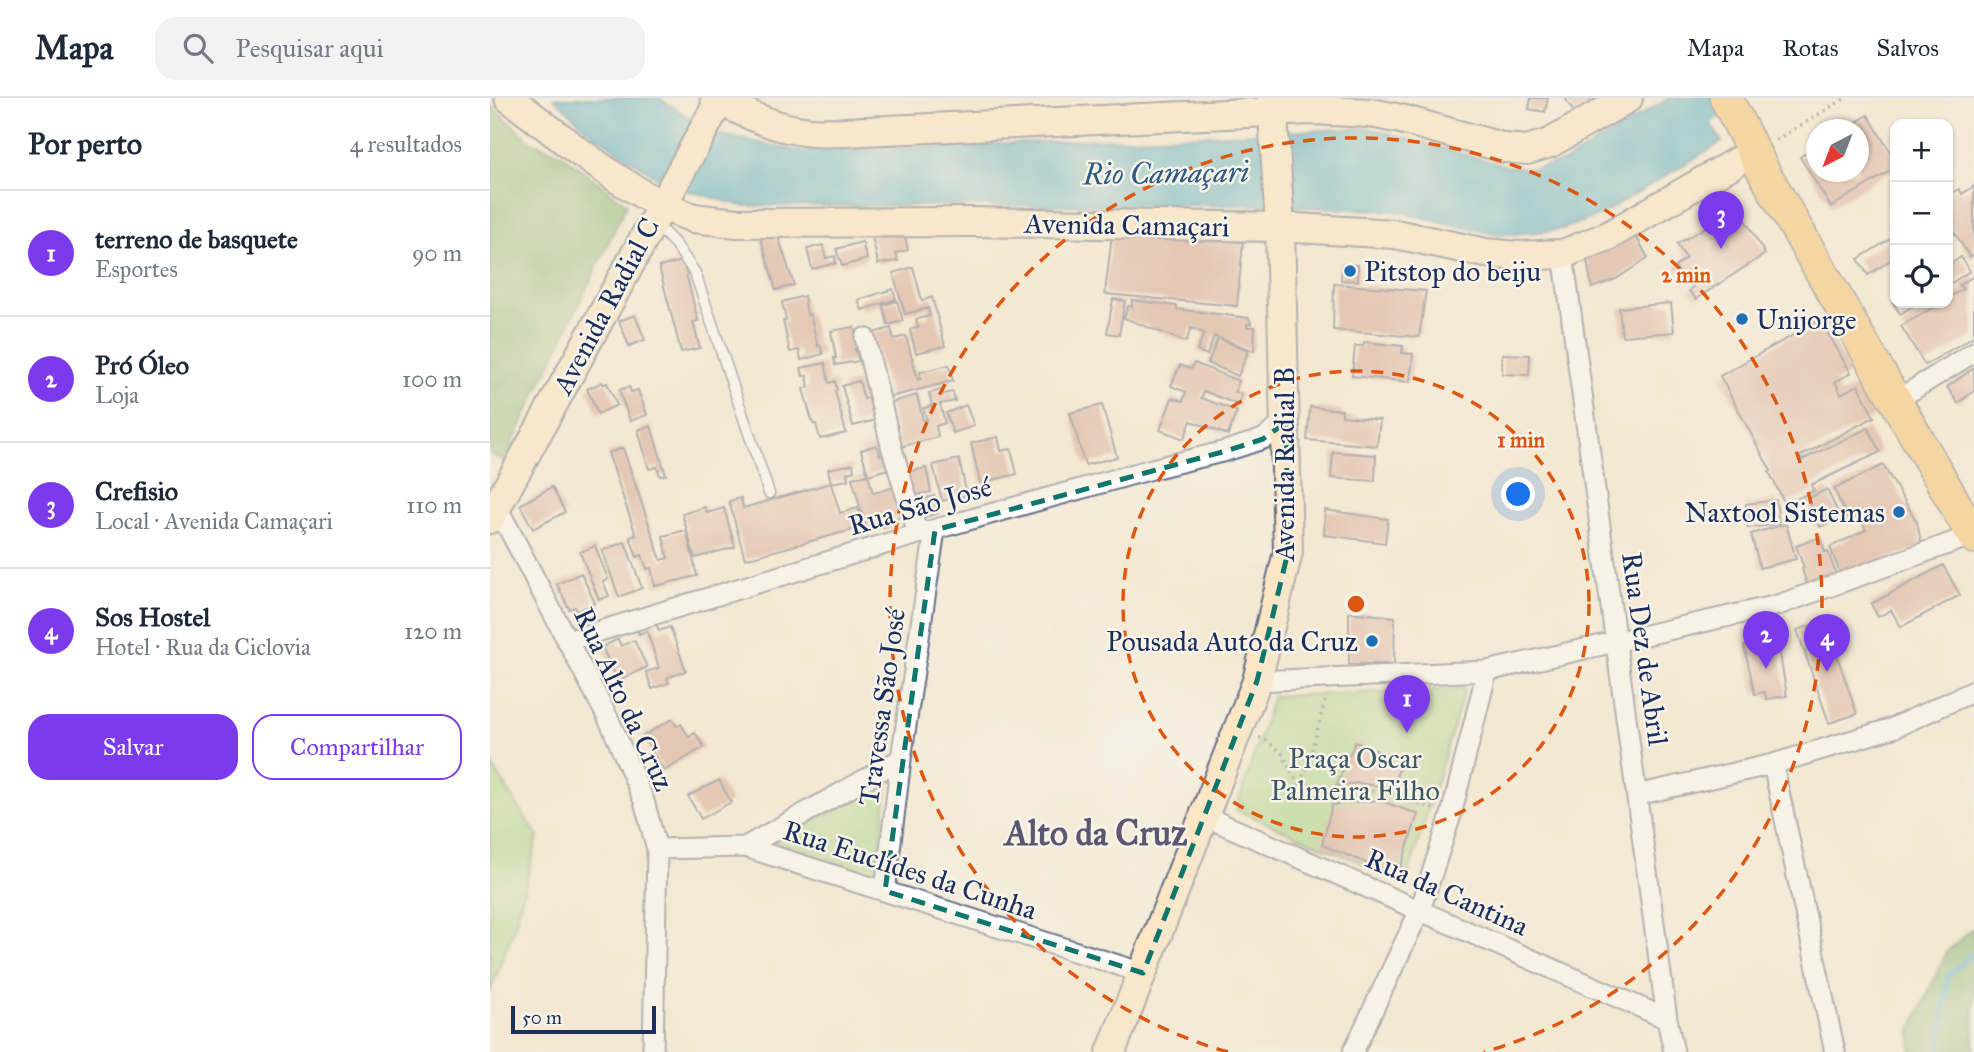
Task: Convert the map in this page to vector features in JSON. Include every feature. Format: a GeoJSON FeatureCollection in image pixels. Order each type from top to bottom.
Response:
{"type":"FeatureCollection","features":[{"type":"Feature","properties":{"kind":"main road"},"geometry":{"type":"LineString","coordinates":[[1726,98],[1973,536]]}},
{"type":"Feature","properties":{"kind":"street","name":"Avenida Camaçari"},"geometry":{"type":"LineString","coordinates":[[509,98],[578,151],[661,205],[693,218],[737,223],[1280,221],[1395,234],[1507,255],[1563,254],[1608,236],[1749,141]]}},
{"type":"Feature","properties":{"kind":"street"},"geometry":{"type":"LineString","coordinates":[[716,105],[782,127],[811,132],[1311,110],[1371,113],[1505,148],[1527,150],[1550,143],[1628,98]]}},
{"type":"Feature","properties":{"kind":"street","name":"Avenida Radial C"},"geometry":{"type":"LineString","coordinates":[[492,507],[716,105]]}},
{"type":"Feature","properties":{"kind":"street","name":"Avenida Radial B"},"geometry":{"type":"LineString","coordinates":[[1111,1052],[1257,681],[1288,552],[1280,221],[1273,112]]}},
{"type":"Feature","properties":{"kind":"street","name":"Rua Dez de Abril"},"geometry":{"type":"LineString","coordinates":[[1563,254],[1667,1019],[1674,1052]]}},
{"type":"Feature","properties":{"kind":"street"},"geometry":{"type":"LineString","coordinates":[[865,338],[892,449],[927,532]]}},
{"type":"Feature","properties":{"kind":"street"},"geometry":{"type":"LineString","coordinates":[[1895,401],[1974,352]]}},
{"type":"Feature","properties":{"kind":"street","name":"Rua São José"},"geometry":{"type":"LineString","coordinates":[[567,641],[927,532],[1226,451],[1263,439],[1286,422]]}},
{"type":"Feature","properties":{"kind":"street","name":"Rua Alto da Cruz"},"geometry":{"type":"LineString","coordinates":[[492,507],[610,722],[644,801],[657,849],[653,1052]]}},
{"type":"Feature","properties":{"kind":"street","name":"Travessa São José"},"geometry":{"type":"LineString","coordinates":[[885,891],[927,532]]}},
{"type":"Feature","properties":{"kind":"street"},"geometry":{"type":"LineString","coordinates":[[1257,681],[1487,671],[1778,606],[1973,536]]}},
{"type":"Feature","properties":{"kind":"street"},"geometry":{"type":"LineString","coordinates":[[1353,1052],[1420,910],[1451,815],[1487,671]]}},
{"type":"Feature","properties":{"kind":"street"},"geometry":{"type":"LineString","coordinates":[[1637,795],[1773,764],[1894,729],[1974,691]]}},
{"type":"Feature","properties":{"kind":"street"},"geometry":{"type":"LineString","coordinates":[[745,847],[901,759]]}},
{"type":"Feature","properties":{"kind":"street"},"geometry":{"type":"LineString","coordinates":[[1773,764],[1835,1052]]}},
{"type":"Feature","properties":{"kind":"street","name":"Rua da Cantina"},"geometry":{"type":"LineString","coordinates":[[1204,816],[1667,1019]]}},
{"type":"Feature","properties":{"kind":"street","name":"Rua Euclídes da Cunha"},"geometry":{"type":"LineString","coordinates":[[657,849],[745,847],[1143,973]]}},
{"type":"Feature","properties":{"kind":"lane"},"geometry":{"type":"LineString","coordinates":[[661,205],[676,245],[695,273],[769,493]]}},
{"type":"Feature","properties":{"kind":"path"},"geometry":{"type":"LineString","coordinates":[[1749,141],[1846,98]]}},
{"type":"Feature","properties":{"kind":"path"},"geometry":{"type":"LineString","coordinates":[[1300,783],[1324,709],[1329,677]]}},
{"type":"Feature","properties":{"kind":"path"},"geometry":{"type":"LineString","coordinates":[[1236,734],[1263,738],[1282,752],[1294,778],[1310,793],[1331,796],[1379,790],[1451,815]]}},
{"type":"Feature","properties":{"kind":"highlighted area"},"geometry":{"type":"Polygon","coordinates":[[[1286,422],[1288,552],[1257,681],[1143,973],[885,891],[935,530],[1226,451],[1263,439],[1286,422]]]}},
{"type":"Feature","properties":{"kind":"green space"},"geometry":{"type":"Polygon","coordinates":[[[490,104],[530,141],[561,154],[627,204],[504,461],[490,454],[490,104]]]}},
{"type":"Feature","properties":{"kind":"green space","name":"Praça Oscar Palmeira Filho"},"geometry":{"type":"Polygon","coordinates":[[[1465,689],[1406,882],[1236,810],[1273,696],[1465,689]]]}},
{"type":"Feature","properties":{"kind":"green space"},"geometry":{"type":"Polygon","coordinates":[[[490,762],[538,837],[514,928],[490,992],[490,762]]]}},
{"type":"Feature","properties":{"kind":"green space"},"geometry":{"type":"Polygon","coordinates":[[[888,784],[876,876],[771,842],[888,784]]]}},
{"type":"Feature","properties":{"kind":"green space"},"geometry":{"type":"Polygon","coordinates":[[[1974,927],[1974,1052],[1911,1052],[1911,1030],[1947,951],[1974,927]]]}},
{"type":"Feature","properties":{"kind":"water"},"geometry":{"type":"Polygon","coordinates":[[[554,98],[659,98],[712,133],[802,152],[1369,128],[1507,166],[1531,169],[1564,162],[1669,98],[1695,98],[1722,142],[1598,216],[1562,229],[1498,235],[1395,211],[1255,205],[743,206],[668,185],[589,131],[554,98]]]}},
{"type":"Feature","properties":{"kind":"building"},"geometry":{"type":"Polygon","coordinates":[[[1531,98],[1548,98],[1545,112],[1529,109],[1531,98]]]}},
{"type":"Feature","properties":{"kind":"building"},"geometry":{"type":"Polygon","coordinates":[[[1565,98],[1620,98],[1580,122],[1565,98]]]}},
{"type":"Feature","properties":{"kind":"building"},"geometry":{"type":"Polygon","coordinates":[[[1868,115],[1890,152],[1890,171],[1831,207],[1816,182],[1869,182],[1869,119],[1862,119],[1868,115]]]}},
{"type":"Feature","properties":{"kind":"building"},"geometry":{"type":"Polygon","coordinates":[[[1806,153],[1806,167],[1800,157],[1806,153]]]}},
{"type":"Feature","properties":{"kind":"building"},"geometry":{"type":"Polygon","coordinates":[[[1974,186],[1974,254],[1970,257],[1953,231],[1953,192],[1959,189],[1962,194],[1974,186]]]}},
{"type":"Feature","properties":{"kind":"building"},"geometry":{"type":"Polygon","coordinates":[[[1738,208],[1765,254],[1696,299],[1689,291],[1697,282],[1688,271],[1681,275],[1675,267],[1686,258],[1677,244],[1738,208]]]}},
{"type":"Feature","properties":{"kind":"building"},"geometry":{"type":"Polygon","coordinates":[[[902,224],[908,250],[896,253],[898,261],[878,264],[871,231],[902,224]]]}},
{"type":"Feature","properties":{"kind":"building"},"geometry":{"type":"Polygon","coordinates":[[[757,226],[775,227],[794,285],[776,290],[757,226]]]}},
{"type":"Feature","properties":{"kind":"building"},"geometry":{"type":"Polygon","coordinates":[[[1634,232],[1648,258],[1616,279],[1592,288],[1586,255],[1634,232]]]}},
{"type":"Feature","properties":{"kind":"building"},"geometry":{"type":"Polygon","coordinates":[[[1112,234],[1243,242],[1237,306],[1105,294],[1112,234]]]}},
{"type":"Feature","properties":{"kind":"building"},"geometry":{"type":"Polygon","coordinates":[[[1890,239],[1890,260],[1868,275],[1858,259],[1890,239]]]}},
{"type":"Feature","properties":{"kind":"building"},"geometry":{"type":"Polygon","coordinates":[[[862,242],[867,259],[842,266],[836,249],[862,242]]]}},
{"type":"Feature","properties":{"kind":"building"},"geometry":{"type":"Polygon","coordinates":[[[823,245],[826,258],[835,256],[836,263],[812,269],[807,249],[823,245]]]}},
{"type":"Feature","properties":{"kind":"building"},"geometry":{"type":"Polygon","coordinates":[[[1961,257],[1970,271],[1953,282],[1953,263],[1961,257]]]}},
{"type":"Feature","properties":{"kind":"building"},"geometry":{"type":"Polygon","coordinates":[[[683,261],[698,321],[693,322],[700,348],[681,352],[659,267],[683,261]]]}},
{"type":"Feature","properties":{"kind":"building"},"geometry":{"type":"Polygon","coordinates":[[[1342,264],[1358,265],[1358,281],[1341,280],[1342,264]]]}},
{"type":"Feature","properties":{"kind":"building"},"geometry":{"type":"Polygon","coordinates":[[[913,267],[922,301],[932,297],[945,346],[916,353],[910,330],[918,327],[916,319],[930,316],[928,308],[905,314],[893,273],[913,267]]]}},
{"type":"Feature","properties":{"kind":"building"},"geometry":{"type":"Polygon","coordinates":[[[1974,276],[1974,336],[1925,365],[1901,326],[1932,308],[1953,308],[1953,295],[1963,289],[1959,285],[1974,276]]]}},
{"type":"Feature","properties":{"kind":"building"},"geometry":{"type":"Polygon","coordinates":[[[1334,284],[1426,291],[1419,337],[1333,330],[1334,284]]]}},
{"type":"Feature","properties":{"kind":"building"},"geometry":{"type":"Polygon","coordinates":[[[893,289],[896,299],[862,310],[858,300],[893,289]]]}},
{"type":"Feature","properties":{"kind":"building"},"geometry":{"type":"Polygon","coordinates":[[[804,296],[807,315],[810,314],[818,346],[820,345],[823,354],[801,360],[799,350],[790,352],[782,302],[804,296]]]}},
{"type":"Feature","properties":{"kind":"building"},"geometry":{"type":"Polygon","coordinates":[[[1113,299],[1125,301],[1119,335],[1107,333],[1113,299]]]}},
{"type":"Feature","properties":{"kind":"building"},"geometry":{"type":"Polygon","coordinates":[[[1132,300],[1249,318],[1251,324],[1247,324],[1247,327],[1255,327],[1254,351],[1214,336],[1207,355],[1197,351],[1204,333],[1191,328],[1186,342],[1124,318],[1128,306],[1132,307],[1132,300]]]}},
{"type":"Feature","properties":{"kind":"building"},"geometry":{"type":"Polygon","coordinates":[[[897,301],[903,321],[888,325],[883,305],[897,301]]]}},
{"type":"Feature","properties":{"kind":"building"},"geometry":{"type":"Polygon","coordinates":[[[1671,303],[1674,332],[1622,336],[1619,308],[1671,303]]]}},
{"type":"Feature","properties":{"kind":"building"},"geometry":{"type":"Polygon","coordinates":[[[1896,308],[1910,308],[1900,314],[1896,308]]]}},
{"type":"Feature","properties":{"kind":"building"},"geometry":{"type":"Polygon","coordinates":[[[635,315],[645,340],[629,346],[619,321],[635,315]]]}},
{"type":"Feature","properties":{"kind":"building"},"geometry":{"type":"Polygon","coordinates":[[[1820,320],[1851,373],[1835,382],[1841,394],[1858,385],[1874,417],[1799,457],[1802,460],[1868,428],[1880,452],[1811,485],[1814,491],[1785,504],[1769,472],[1771,471],[1720,376],[1820,320]]]}},
{"type":"Feature","properties":{"kind":"building"},"geometry":{"type":"Polygon","coordinates":[[[854,327],[859,348],[855,349],[859,361],[835,365],[831,331],[854,327]]]}},
{"type":"Feature","properties":{"kind":"building"},"geometry":{"type":"Polygon","coordinates":[[[891,328],[894,339],[906,336],[918,380],[921,379],[920,372],[949,365],[953,381],[890,397],[873,333],[891,328]]]}},
{"type":"Feature","properties":{"kind":"building"},"geometry":{"type":"Polygon","coordinates":[[[1218,338],[1248,351],[1238,376],[1208,363],[1218,338]]]}},
{"type":"Feature","properties":{"kind":"building"},"geometry":{"type":"Polygon","coordinates":[[[1364,342],[1403,346],[1402,353],[1413,354],[1410,382],[1352,376],[1355,346],[1363,346],[1364,342]]]}},
{"type":"Feature","properties":{"kind":"building"},"geometry":{"type":"Polygon","coordinates":[[[1502,354],[1530,355],[1529,375],[1502,374],[1502,354]]]}},
{"type":"Feature","properties":{"kind":"building"},"geometry":{"type":"Polygon","coordinates":[[[825,363],[829,383],[835,381],[846,433],[820,439],[803,389],[809,387],[807,376],[803,376],[801,368],[825,363]]]}},
{"type":"Feature","properties":{"kind":"building"},"geometry":{"type":"Polygon","coordinates":[[[1194,363],[1239,381],[1235,392],[1242,394],[1238,405],[1204,391],[1201,398],[1237,411],[1228,435],[1191,421],[1184,439],[1160,430],[1172,398],[1183,401],[1186,392],[1171,386],[1180,365],[1191,369],[1194,363]]]}},
{"type":"Feature","properties":{"kind":"building"},"geometry":{"type":"Polygon","coordinates":[[[1974,368],[1974,391],[1958,403],[1947,387],[1974,368]]]}},
{"type":"Feature","properties":{"kind":"building"},"geometry":{"type":"Polygon","coordinates":[[[859,381],[864,399],[870,397],[876,420],[853,426],[842,386],[859,381]]]}},
{"type":"Feature","properties":{"kind":"building"},"geometry":{"type":"Polygon","coordinates":[[[602,382],[607,383],[617,405],[598,414],[587,389],[602,382]]]}},
{"type":"Feature","properties":{"kind":"building"},"geometry":{"type":"Polygon","coordinates":[[[629,387],[631,392],[638,390],[647,415],[630,421],[619,390],[629,387]]]}},
{"type":"Feature","properties":{"kind":"building"},"geometry":{"type":"Polygon","coordinates":[[[942,390],[943,394],[953,392],[955,401],[940,404],[945,423],[936,426],[938,437],[900,447],[889,403],[917,395],[923,420],[927,420],[923,408],[932,406],[929,393],[942,390]]]}},
{"type":"Feature","properties":{"kind":"building"},"geometry":{"type":"Polygon","coordinates":[[[966,405],[974,426],[953,433],[946,413],[966,405]]]}},
{"type":"Feature","properties":{"kind":"building"},"geometry":{"type":"Polygon","coordinates":[[[1102,405],[1117,457],[1085,465],[1070,413],[1102,405]]]}},
{"type":"Feature","properties":{"kind":"building"},"geometry":{"type":"Polygon","coordinates":[[[1310,407],[1342,410],[1342,416],[1380,420],[1377,446],[1307,440],[1310,407]]]}},
{"type":"Feature","properties":{"kind":"building"},"geometry":{"type":"Polygon","coordinates":[[[651,426],[666,475],[660,476],[657,467],[649,469],[638,430],[651,426]]]}},
{"type":"Feature","properties":{"kind":"building"},"geometry":{"type":"Polygon","coordinates":[[[998,437],[1001,451],[1011,449],[1017,474],[980,483],[971,443],[998,437]]]}},
{"type":"Feature","properties":{"kind":"building"},"geometry":{"type":"Polygon","coordinates":[[[877,445],[880,455],[884,454],[888,469],[868,475],[861,450],[877,445]]]}},
{"type":"Feature","properties":{"kind":"building"},"geometry":{"type":"Polygon","coordinates":[[[623,448],[661,560],[668,558],[663,536],[686,530],[697,576],[655,586],[651,568],[647,569],[642,555],[637,557],[630,537],[636,535],[608,453],[623,448]]]}},
{"type":"Feature","properties":{"kind":"building"},"geometry":{"type":"Polygon","coordinates":[[[1333,452],[1376,455],[1375,481],[1331,478],[1333,452]]]}},
{"type":"Feature","properties":{"kind":"building"},"geometry":{"type":"Polygon","coordinates":[[[959,459],[967,495],[942,501],[933,465],[959,459]]]}},
{"type":"Feature","properties":{"kind":"building"},"geometry":{"type":"Polygon","coordinates":[[[853,464],[854,471],[847,473],[848,480],[831,483],[828,469],[853,464]]]}},
{"type":"Feature","properties":{"kind":"building"},"geometry":{"type":"Polygon","coordinates":[[[1883,465],[1917,522],[1922,547],[1840,574],[1830,547],[1866,530],[1860,517],[1848,519],[1834,489],[1883,465]]]}},
{"type":"Feature","properties":{"kind":"building"},"geometry":{"type":"Polygon","coordinates":[[[926,468],[931,492],[913,496],[907,472],[926,468]]]}},
{"type":"Feature","properties":{"kind":"building"},"geometry":{"type":"Polygon","coordinates":[[[868,475],[873,493],[895,487],[907,515],[889,520],[890,525],[867,531],[852,478],[868,475]]]}},
{"type":"Feature","properties":{"kind":"building"},"geometry":{"type":"Polygon","coordinates":[[[831,483],[840,513],[858,508],[863,527],[745,559],[729,501],[741,498],[743,508],[831,483]]]}},
{"type":"Feature","properties":{"kind":"building"},"geometry":{"type":"Polygon","coordinates":[[[552,487],[565,512],[533,529],[520,505],[552,487]]]}},
{"type":"Feature","properties":{"kind":"building"},"geometry":{"type":"Polygon","coordinates":[[[1827,489],[1840,517],[1820,527],[1807,499],[1827,489]]]}},
{"type":"Feature","properties":{"kind":"building"},"geometry":{"type":"Polygon","coordinates":[[[934,496],[938,513],[918,519],[913,502],[934,496]]]}},
{"type":"Feature","properties":{"kind":"building"},"geometry":{"type":"Polygon","coordinates":[[[1776,500],[1779,524],[1748,528],[1746,504],[1776,500]]]}},
{"type":"Feature","properties":{"kind":"building"},"geometry":{"type":"Polygon","coordinates":[[[705,507],[707,513],[724,508],[735,547],[695,558],[682,514],[705,507]]]}},
{"type":"Feature","properties":{"kind":"building"},"geometry":{"type":"Polygon","coordinates":[[[1325,510],[1388,519],[1385,543],[1324,535],[1325,510]]]}},
{"type":"Feature","properties":{"kind":"building"},"geometry":{"type":"Polygon","coordinates":[[[1786,524],[1796,559],[1760,568],[1751,534],[1786,524]]]}},
{"type":"Feature","properties":{"kind":"building"},"geometry":{"type":"Polygon","coordinates":[[[1820,537],[1836,575],[1807,585],[1796,546],[1820,537]]]}},
{"type":"Feature","properties":{"kind":"building"},"geometry":{"type":"Polygon","coordinates":[[[625,542],[642,588],[619,597],[602,550],[625,542]]]}},
{"type":"Feature","properties":{"kind":"building"},"geometry":{"type":"Polygon","coordinates":[[[595,546],[608,579],[603,582],[609,596],[599,600],[580,552],[595,546]]]}},
{"type":"Feature","properties":{"kind":"building"},"geometry":{"type":"Polygon","coordinates":[[[1943,565],[1960,595],[1901,627],[1891,610],[1878,617],[1871,604],[1943,565]]]}},
{"type":"Feature","properties":{"kind":"building"},"geometry":{"type":"Polygon","coordinates":[[[581,573],[595,603],[577,611],[575,607],[569,609],[557,584],[581,573]]]}},
{"type":"Feature","properties":{"kind":"building","name":"Pousada Auto da Cruz"},"geometry":{"type":"Polygon","coordinates":[[[1349,612],[1395,617],[1394,664],[1349,664],[1349,612]]]}},
{"type":"Feature","properties":{"kind":"building"},"geometry":{"type":"Polygon","coordinates":[[[655,621],[659,631],[670,627],[686,671],[667,678],[669,683],[652,689],[646,672],[659,668],[647,631],[639,634],[637,628],[655,621]]]}},
{"type":"Feature","properties":{"kind":"building"},"geometry":{"type":"Polygon","coordinates":[[[1825,621],[1857,714],[1829,723],[1797,630],[1825,621]]]}},
{"type":"Feature","properties":{"kind":"building"},"geometry":{"type":"Polygon","coordinates":[[[1777,637],[1787,696],[1766,699],[1765,692],[1755,694],[1744,646],[1777,637]]]}},
{"type":"Feature","properties":{"kind":"building"},"geometry":{"type":"Polygon","coordinates":[[[618,639],[621,646],[634,640],[647,667],[618,681],[602,647],[618,639]]]}},
{"type":"Feature","properties":{"kind":"building"},"geometry":{"type":"Polygon","coordinates":[[[672,719],[677,726],[681,724],[689,737],[695,733],[704,747],[664,771],[643,736],[672,719]]]}},
{"type":"Feature","properties":{"kind":"building"},"geometry":{"type":"Polygon","coordinates":[[[1355,742],[1402,761],[1392,788],[1358,783],[1336,786],[1355,742]]]}},
{"type":"Feature","properties":{"kind":"building"},"geometry":{"type":"Polygon","coordinates":[[[719,780],[731,802],[701,819],[688,796],[719,780]]]}},
{"type":"Feature","properties":{"kind":"building"},"geometry":{"type":"Polygon","coordinates":[[[1378,800],[1418,814],[1398,876],[1322,845],[1332,805],[1378,800]]]}},
{"type":"Feature","properties":{"kind":"waterway","name":"Rio Camaçari"},"geometry":{"type":"LineString","coordinates":[[1661,133],[1719,98]]}},
{"type":"Feature","properties":{"kind":"waterway"},"geometry":{"type":"LineString","coordinates":[[1940,1052],[1948,976],[1974,952]]}},
{"type":"Feature","properties":{"kind":"place","name":"Crefisio"},"geometry":{"type":"Point","coordinates":[1721,249]}},
{"type":"Feature","properties":{"kind":"place","name":"Pitstop do beiju"},"geometry":{"type":"Point","coordinates":[1350,271]}},
{"type":"Feature","properties":{"kind":"place","name":"Unijorge"},"geometry":{"type":"Point","coordinates":[1742,319]}},
{"type":"Feature","properties":{"kind":"place","name":"Naxtool Sistemas"},"geometry":{"type":"Point","coordinates":[1899,512]}},
{"type":"Feature","properties":{"kind":"place","name":"Pousada Auto da Cruz"},"geometry":{"type":"Point","coordinates":[1372,641]}},
{"type":"Feature","properties":{"kind":"place","name":"Pró Óleo"},"geometry":{"type":"Point","coordinates":[1766,669]}},
{"type":"Feature","properties":{"kind":"place","name":"Sos Hostel"},"geometry":{"type":"Point","coordinates":[1827,672]}},
{"type":"Feature","properties":{"kind":"place","name":"terreno de basquete"},"geometry":{"type":"Point","coordinates":[1407,733]}},
{"type":"Feature","properties":{"kind":"district","name":"Alto da Cruz"},"geometry":{"type":"Point","coordinates":[1096,833]}}]}
